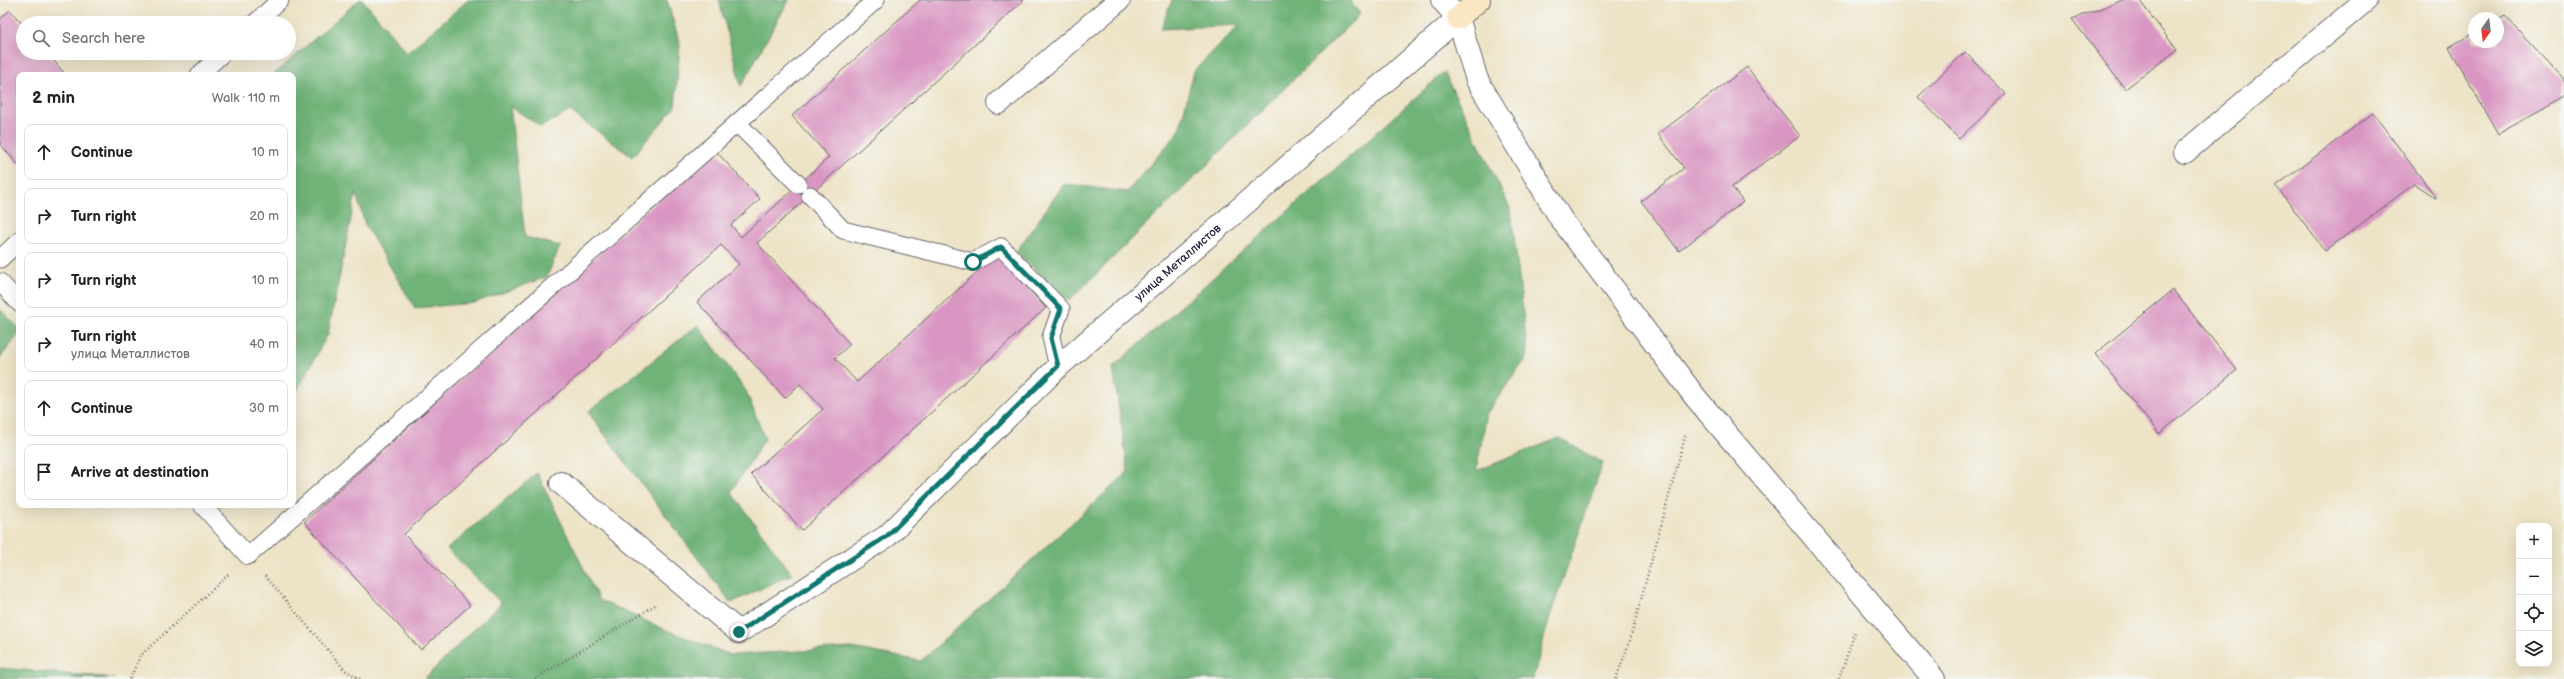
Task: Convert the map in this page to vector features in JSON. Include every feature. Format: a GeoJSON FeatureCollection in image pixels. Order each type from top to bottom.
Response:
{"type":"FeatureCollection","features":[{"type":"Feature","properties":{"kind":"street"},"geometry":{"type":"LineString","coordinates":[[999,103],[1119,0]]}},
{"type":"Feature","properties":{"kind":"street"},"geometry":{"type":"LineString","coordinates":[[1442,0],[1458,18],[1477,80],[1561,219],[1696,398],[1934,679]]}},
{"type":"Feature","properties":{"kind":"street","name":"улица Металлистов"},"geometry":{"type":"LineString","coordinates":[[685,586],[739,632],[887,536],[1058,366],[1479,0]]}},
{"type":"Feature","properties":{"kind":"street"},"geometry":{"type":"LineString","coordinates":[[2185,152],[2366,0]]}},
{"type":"Feature","properties":{"kind":"street"},"geometry":{"type":"LineString","coordinates":[[561,483],[685,586]]}},
{"type":"Feature","properties":{"kind":"lane"},"geometry":{"type":"LineString","coordinates":[[263,16],[280,0]]}},
{"type":"Feature","properties":{"kind":"lane"},"geometry":{"type":"LineString","coordinates":[[205,508],[248,556],[876,0]]}},
{"type":"Feature","properties":{"kind":"lane"},"geometry":{"type":"LineString","coordinates":[[202,72],[215,60]]}},
{"type":"Feature","properties":{"kind":"lane"},"geometry":{"type":"LineString","coordinates":[[737,123],[843,230],[973,262],[1001,247],[1061,309],[1051,338],[1058,366]]}},
{"type":"Feature","properties":{"kind":"lane"},"geometry":{"type":"LineString","coordinates":[[0,259],[16,244]]}},
{"type":"Feature","properties":{"kind":"lane"},"geometry":{"type":"LineString","coordinates":[[0,282],[16,300]]}},
{"type":"Feature","properties":{"kind":"path"},"geometry":{"type":"LineString","coordinates":[[1616,679],[1630,640],[1696,398]]}},
{"type":"Feature","properties":{"kind":"path"},"geometry":{"type":"LineString","coordinates":[[130,679],[140,656],[248,556],[344,670],[360,679]]}},
{"type":"Feature","properties":{"kind":"path"},"geometry":{"type":"LineString","coordinates":[[535,679],[685,586]]}},
{"type":"Feature","properties":{"kind":"path"},"geometry":{"type":"LineString","coordinates":[[1839,679],[1866,598]]}},
{"type":"Feature","properties":{"kind":"green space"},"geometry":{"type":"Polygon","coordinates":[[[359,0],[363,0],[407,53],[468,0],[667,0],[680,44],[675,107],[632,157],[570,111],[541,127],[510,106],[525,237],[560,246],[547,277],[474,303],[415,308],[365,225],[356,193],[328,334],[296,393],[296,72],[276,72],[290,60],[296,60],[296,55],[359,0]]]}},
{"type":"Feature","properties":{"kind":"green space"},"geometry":{"type":"Polygon","coordinates":[[[719,0],[789,0],[741,86],[719,0]]]}},
{"type":"Feature","properties":{"kind":"green space"},"geometry":{"type":"Polygon","coordinates":[[[1172,0],[1350,0],[1360,14],[1069,301],[1016,252],[1064,184],[1127,192],[1179,131],[1194,71],[1239,25],[1161,29],[1172,0]]]}},
{"type":"Feature","properties":{"kind":"green space"},"geometry":{"type":"Polygon","coordinates":[[[1444,72],[1511,210],[1528,356],[1487,413],[1476,471],[1559,438],[1603,463],[1550,616],[1533,679],[424,679],[501,603],[447,549],[537,473],[599,600],[666,630],[731,655],[852,648],[921,661],[1128,472],[1113,367],[1444,72]]]}},
{"type":"Feature","properties":{"kind":"green space"},"geometry":{"type":"Polygon","coordinates":[[[0,309],[16,325],[16,338],[0,358],[0,309]]]}},
{"type":"Feature","properties":{"kind":"green space"},"geometry":{"type":"Polygon","coordinates":[[[698,325],[746,391],[765,439],[731,492],[792,574],[731,603],[588,412],[698,325]]]}},
{"type":"Feature","properties":{"kind":"green space"},"geometry":{"type":"Polygon","coordinates":[[[0,668],[114,678],[0,679],[0,668]]]}},
{"type":"Feature","properties":{"kind":"building"},"geometry":{"type":"Polygon","coordinates":[[[920,0],[1024,0],[757,243],[850,344],[835,358],[857,382],[997,254],[1046,308],[802,530],[751,474],[823,409],[800,384],[785,398],[697,302],[739,264],[721,245],[404,534],[470,605],[421,650],[304,522],[714,149],[760,199],[731,225],[741,237],[829,157],[792,116],[920,0]]]}},
{"type":"Feature","properties":{"kind":"building"},"geometry":{"type":"Polygon","coordinates":[[[2123,0],[2139,0],[2177,50],[2125,89],[2072,19],[2123,0]]]}},
{"type":"Feature","properties":{"kind":"building"},"geometry":{"type":"Polygon","coordinates":[[[10,10],[16,17],[16,60],[53,60],[63,72],[16,72],[16,163],[0,144],[0,19],[10,10]]]}},
{"type":"Feature","properties":{"kind":"building"},"geometry":{"type":"Polygon","coordinates":[[[2504,17],[2564,79],[2564,97],[2498,134],[2449,47],[2468,36],[2468,48],[2504,48],[2504,17]]]}},
{"type":"Feature","properties":{"kind":"building"},"geometry":{"type":"Polygon","coordinates":[[[1965,52],[2006,94],[1959,139],[1918,97],[1965,52]]]}},
{"type":"Feature","properties":{"kind":"building"},"geometry":{"type":"Polygon","coordinates":[[[1747,67],[1800,136],[1732,187],[1743,202],[1679,251],[1641,201],[1684,168],[1658,134],[1747,67]]]}},
{"type":"Feature","properties":{"kind":"building"},"geometry":{"type":"Polygon","coordinates":[[[2373,113],[2437,199],[2414,184],[2325,251],[2276,186],[2373,113]]]}},
{"type":"Feature","properties":{"kind":"building"},"geometry":{"type":"Polygon","coordinates":[[[2173,290],[2237,370],[2159,434],[2095,354],[2173,290]]]}},
{"type":"Feature","properties":{"kind":"route"},"geometry":{"type":"LineString","coordinates":[[739,632],[887,536],[1058,366],[1051,338],[1061,309],[1001,247],[973,262]]}}]}
